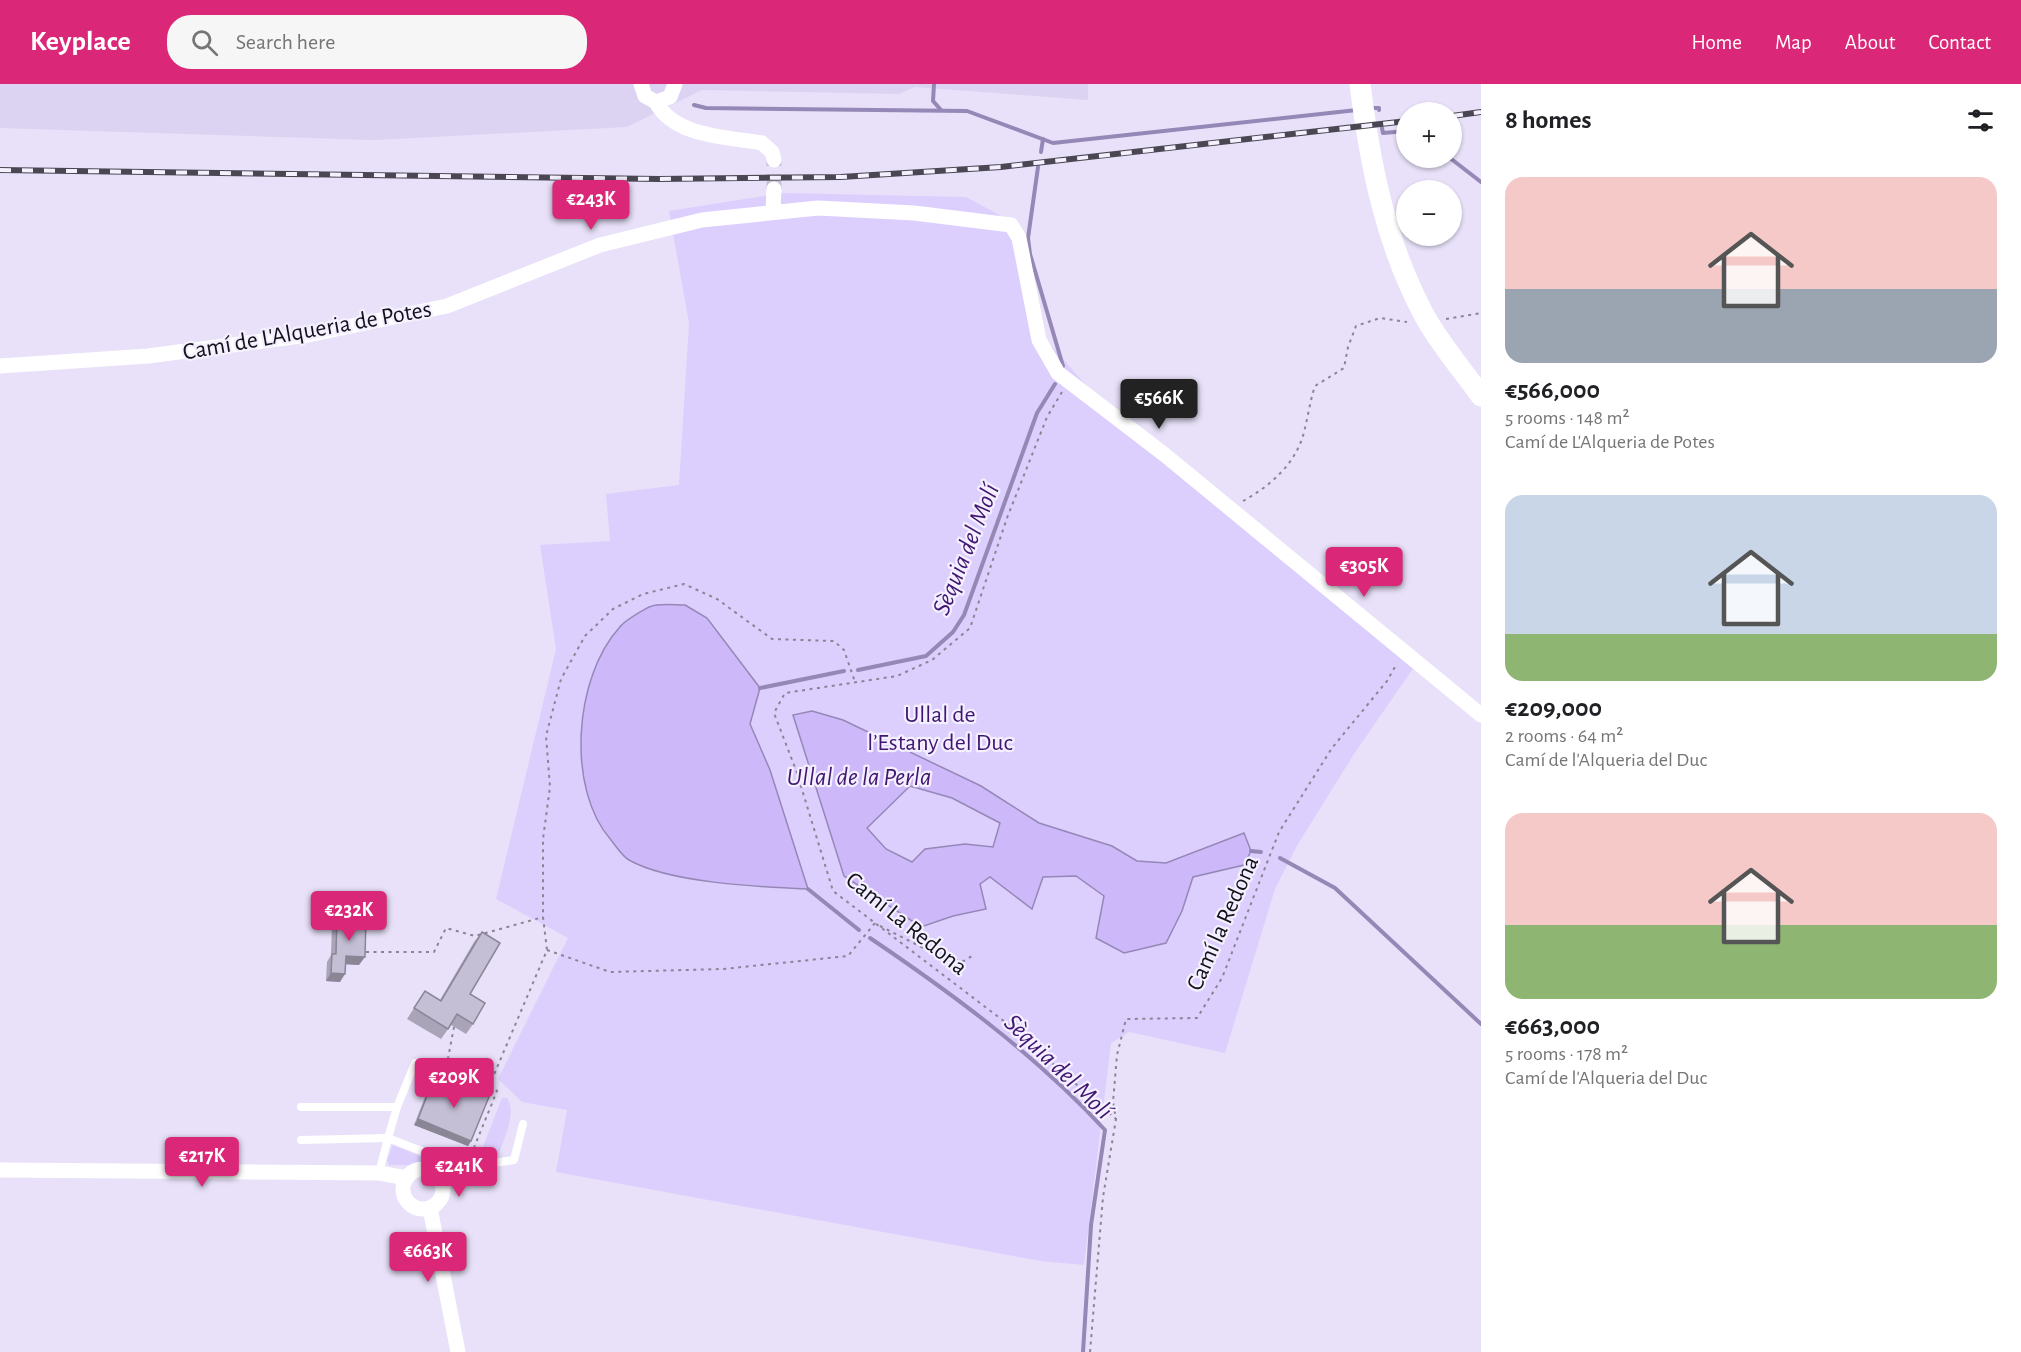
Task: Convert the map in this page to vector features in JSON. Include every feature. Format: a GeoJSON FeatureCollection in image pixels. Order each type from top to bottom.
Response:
{"type":"FeatureCollection","features":[{"type":"Feature","properties":{"kind":"main road"},"geometry":{"type":"LineString","coordinates":[[1360,84],[1369,158],[1387,227],[1424,315],[1481,396]]}},
{"type":"Feature","properties":{"kind":"street"},"geometry":{"type":"LineString","coordinates":[[640,84],[645,96],[656,102],[660,111],[675,123],[762,143],[772,152],[774,160]]}},
{"type":"Feature","properties":{"kind":"street"},"geometry":{"type":"LineString","coordinates":[[656,102],[670,97],[675,84]]}},
{"type":"Feature","properties":{"kind":"street"},"geometry":{"type":"LineString","coordinates":[[773,211],[774,189]]}},
{"type":"Feature","properties":{"kind":"street","name":"Camí de L'Alqueria de Potes"},"geometry":{"type":"LineString","coordinates":[[0,366],[148,356],[308,335],[447,306],[600,245],[702,220],[773,211],[838,208],[914,213],[1011,225],[1019,238],[1039,340],[1052,366],[1067,382],[1165,455],[1481,715]]}},
{"type":"Feature","properties":{"kind":"street"},"geometry":{"type":"LineString","coordinates":[[0,1170],[379,1173],[407,1178]]}},
{"type":"Feature","properties":{"kind":"street"},"geometry":{"type":"LineString","coordinates":[[418,1170],[435,1173],[442,1181],[440,1200],[430,1208],[418,1209],[408,1202],[403,1190],[407,1178],[418,1170]]}},
{"type":"Feature","properties":{"kind":"street"},"geometry":{"type":"LineString","coordinates":[[430,1208],[458,1352]]}},
{"type":"Feature","properties":{"kind":"lane"},"geometry":{"type":"LineString","coordinates":[[379,1173],[397,1107],[414,1063]]}},
{"type":"Feature","properties":{"kind":"lane"},"geometry":{"type":"LineString","coordinates":[[301,1107],[397,1107]]}},
{"type":"Feature","properties":{"kind":"lane"},"geometry":{"type":"LineString","coordinates":[[301,1140],[388,1138],[434,1156],[435,1173],[514,1160],[523,1124]]}},
{"type":"Feature","properties":{"kind":"path"},"geometry":{"type":"LineString","coordinates":[[1437,320],[1481,313]]}},
{"type":"Feature","properties":{"kind":"path"},"geometry":{"type":"LineString","coordinates":[[1227,506],[1237,504],[1253,495],[1282,474],[1304,434],[1315,386],[1344,368],[1348,347],[1356,326],[1380,318],[1409,323]]}},
{"type":"Feature","properties":{"kind":"path","name":"Camí La Redona"},"geometry":{"type":"LineString","coordinates":[[1067,382],[1047,417],[1027,465],[970,628],[932,660],[897,676],[785,693],[774,713],[796,770],[834,891],[1005,1022],[1116,1119]]}},
{"type":"Feature","properties":{"kind":"path"},"geometry":{"type":"LineString","coordinates":[[466,1167],[497,1091],[490,1084],[547,950],[543,917],[543,839],[550,788],[546,736],[561,679],[585,636],[613,609],[643,594],[684,584],[717,598],[772,639],[834,641],[844,650],[855,682]]}},
{"type":"Feature","properties":{"kind":"path","name":"Camí la Redona"},"geometry":{"type":"LineString","coordinates":[[1090,1352],[1103,1197],[1116,1119],[1113,1102],[1117,1055],[1126,1019],[1197,1018],[1222,978],[1279,832],[1332,748],[1387,681],[1404,652]]}},
{"type":"Feature","properties":{"kind":"path"},"geometry":{"type":"LineString","coordinates":[[366,952],[434,952],[446,928],[475,936],[543,917]]}},
{"type":"Feature","properties":{"kind":"path"},"geometry":{"type":"LineString","coordinates":[[547,950],[610,972],[723,969],[848,956],[874,923],[941,957],[964,961],[975,954]]}},
{"type":"Feature","properties":{"kind":"path"},"geometry":{"type":"LineString","coordinates":[[445,1074],[454,1027]]}},
{"type":"Feature","properties":{"kind":"shaded area"},"geometry":{"type":"Polygon","coordinates":[[[0,84],[1088,84],[1088,100],[915,87],[899,94],[702,90],[627,127],[375,140],[0,128],[0,84]]]}},
{"type":"Feature","properties":{"kind":"green space","name":"Ullal de l’Estany del Duc"},"geometry":{"type":"Polygon","coordinates":[[[783,193],[966,197],[1016,224],[1043,336],[1090,390],[1421,657],[1354,754],[1298,844],[1275,889],[1225,1053],[1129,1032],[1111,1043],[1084,1265],[1041,1261],[556,1172],[567,1110],[522,1102],[498,1079],[568,938],[496,899],[556,649],[540,545],[610,541],[606,494],[679,485],[689,323],[669,211],[783,193]]]}},
{"type":"Feature","properties":{"kind":"green space"},"geometry":{"type":"Polygon","coordinates":[[[502,1098],[507,1098],[511,1112],[497,1159],[477,1162],[502,1098]]]}},
{"type":"Feature","properties":{"kind":"green space"},"geometry":{"type":"Polygon","coordinates":[[[393,1145],[429,1160],[429,1163],[427,1165],[389,1165],[387,1160],[393,1145]]]}},
{"type":"Feature","properties":{"kind":"water"},"geometry":{"type":"Polygon","coordinates":[[[685,605],[707,618],[760,688],[750,724],[770,770],[808,889],[691,879],[646,868],[624,856],[597,818],[587,792],[582,764],[581,734],[592,675],[604,649],[619,628],[629,619],[653,606],[685,605]]]}},
{"type":"Feature","properties":{"kind":"water","name":"Ullal de la Perla"},"geometry":{"type":"Polygon","coordinates":[[[812,711],[843,720],[981,786],[1039,823],[1112,846],[1137,861],[1166,863],[1244,833],[1251,851],[1244,865],[1193,877],[1182,911],[1166,943],[1124,953],[1096,938],[1104,896],[1076,876],[1043,877],[1032,909],[990,877],[980,884],[986,909],[953,916],[921,927],[844,876],[793,715],[812,711]],[[910,786],[867,828],[886,849],[912,862],[925,849],[965,844],[993,847],[1000,823],[952,798],[910,786]]]}},
{"type":"Feature","properties":{"kind":"building"},"geometry":{"type":"Polygon","coordinates":[[[337,917],[366,918],[365,957],[346,956],[345,974],[331,973],[332,954],[336,954],[337,917]]]}},
{"type":"Feature","properties":{"kind":"building"},"geometry":{"type":"Polygon","coordinates":[[[482,932],[500,943],[470,994],[485,1003],[473,1024],[457,1014],[448,1029],[414,1008],[425,991],[441,1001],[482,932]]]}},
{"type":"Feature","properties":{"kind":"building"},"geometry":{"type":"Polygon","coordinates":[[[434,1078],[477,1096],[481,1088],[491,1092],[471,1141],[418,1119],[434,1078]]]}},
{"type":"Feature","properties":{"kind":"waterway"},"geometry":{"type":"LineString","coordinates":[[934,84],[933,101],[941,110]]}},
{"type":"Feature","properties":{"kind":"waterway"},"geometry":{"type":"LineString","coordinates":[[694,105],[706,108],[967,111],[1053,143],[1357,110]]}},
{"type":"Feature","properties":{"kind":"waterway"},"geometry":{"type":"LineString","coordinates":[[1371,108],[1379,108],[1379,110]]}},
{"type":"Feature","properties":{"kind":"waterway"},"geometry":{"type":"LineString","coordinates":[[1382,128],[1383,133],[1396,132]]}},
{"type":"Feature","properties":{"kind":"waterway","name":"Sèquia del Molí"},"geometry":{"type":"LineString","coordinates":[[1041,152],[1043,139]]}},
{"type":"Feature","properties":{"kind":"waterway","name":"Sèquia del Molí"},"geometry":{"type":"LineString","coordinates":[[1038,167],[1028,238],[1030,254],[1063,366]]}},
{"type":"Feature","properties":{"kind":"waterway"},"geometry":{"type":"LineString","coordinates":[[1462,167],[1481,182]]}},
{"type":"Feature","properties":{"kind":"waterway","name":"Sèquia del Molí"},"geometry":{"type":"LineString","coordinates":[[858,670],[926,656],[953,632],[964,615],[1037,413],[1055,384]]}},
{"type":"Feature","properties":{"kind":"waterway","name":"Sèquia del Molí"},"geometry":{"type":"LineString","coordinates":[[760,688],[844,671]]}},
{"type":"Feature","properties":{"kind":"waterway"},"geometry":{"type":"LineString","coordinates":[[1251,851],[1261,852]]}},
{"type":"Feature","properties":{"kind":"waterway"},"geometry":{"type":"LineString","coordinates":[[1280,858],[1335,888],[1481,1024]]}},
{"type":"Feature","properties":{"kind":"waterway","name":"Sèquia del Molí"},"geometry":{"type":"LineString","coordinates":[[808,889],[859,930]]}},
{"type":"Feature","properties":{"kind":"waterway","name":"Sèquia del Molí"},"geometry":{"type":"LineString","coordinates":[[870,938],[932,981],[1023,1051],[1105,1130],[1091,1225],[1083,1352]]}},
{"type":"Feature","properties":{"kind":"tunnel"},"geometry":{"type":"LineString","coordinates":[[774,160],[774,189]]}},
{"type":"Feature","properties":{"kind":"railway"},"geometry":{"type":"LineString","coordinates":[[1462,115],[1481,112]]}},
{"type":"Feature","properties":{"kind":"railway"},"geometry":{"type":"LineString","coordinates":[[0,170],[659,179],[841,177],[1001,167],[1396,122]]}}]}
